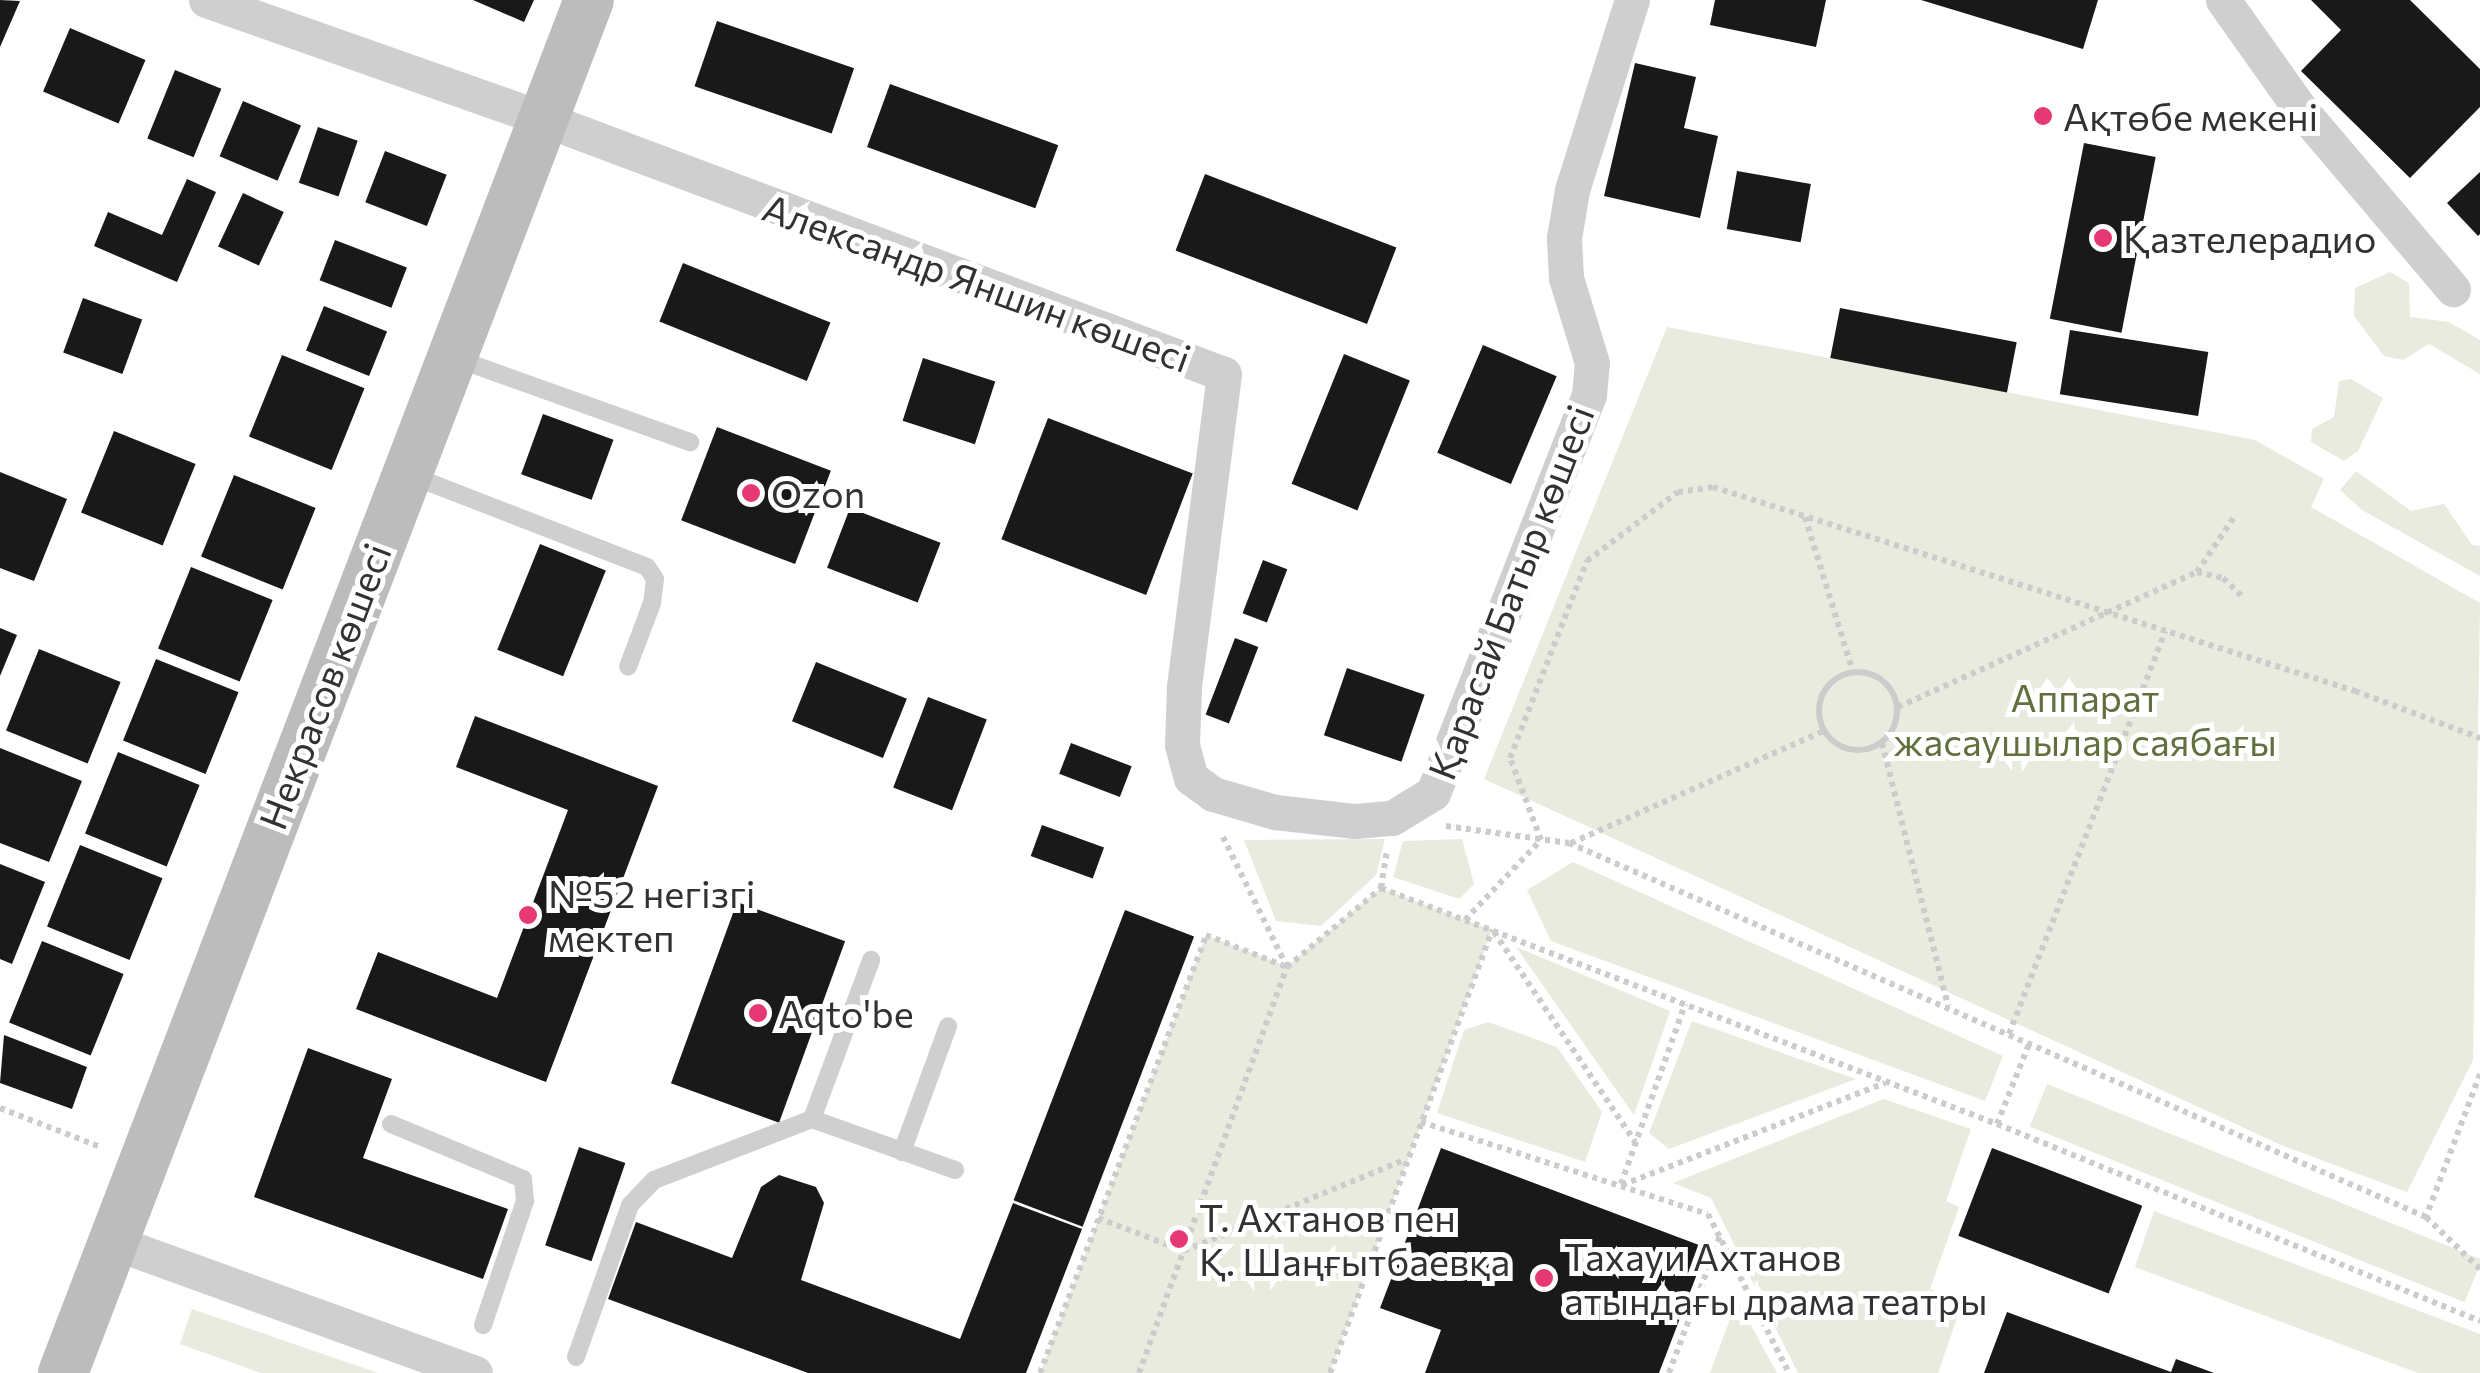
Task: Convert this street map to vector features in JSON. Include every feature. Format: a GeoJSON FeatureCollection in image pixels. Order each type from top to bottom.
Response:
{"type":"FeatureCollection","features":[{"type":"Feature","properties":{"kind":"main road","name":"Некрасов көшесі"},"geometry":{"type":"LineString","coordinates":[[63,1373],[588,0]]}},
{"type":"Feature","properties":{"kind":"street","name":"Александр Яншин көшесі"},"geometry":{"type":"LineString","coordinates":[[206,0],[541,118],[1224,374],[1182,745],[1191,778],[1213,794]]}},
{"type":"Feature","properties":{"kind":"street","name":"Қарасай Батыр көшесі"},"geometry":{"type":"LineString","coordinates":[[1392,818],[1432,793],[1589,395],[1592,364],[1566,278],[1564,238],[1572,190],[1632,0]]}},
{"type":"Feature","properties":{"kind":"street"},"geometry":{"type":"LineString","coordinates":[[2223,0],[2301,110],[2453,289]]}},
{"type":"Feature","properties":{"kind":"street"},"geometry":{"type":"LineString","coordinates":[[1213,794],[1312,819],[1392,818]]}},
{"type":"Feature","properties":{"kind":"street"},"geometry":{"type":"LineString","coordinates":[[113,1242],[475,1373]]}},
{"type":"Feature","properties":{"kind":"lane"},"geometry":{"type":"LineString","coordinates":[[449,357],[690,442]]}},
{"type":"Feature","properties":{"kind":"lane"},"geometry":{"type":"LineString","coordinates":[[405,473],[648,567],[655,579],[652,603],[628,666]]}},
{"type":"Feature","properties":{"kind":"lane"},"geometry":{"type":"LineString","coordinates":[[812,1119],[871,960]]}},
{"type":"Feature","properties":{"kind":"lane"},"geometry":{"type":"LineString","coordinates":[[902,1152],[948,1026]]}},
{"type":"Feature","properties":{"kind":"lane"},"geometry":{"type":"LineString","coordinates":[[576,1357],[639,1190],[812,1119],[955,1170]]}},
{"type":"Feature","properties":{"kind":"lane"},"geometry":{"type":"LineString","coordinates":[[391,1124],[523,1179],[525,1201],[483,1325]]}},
{"type":"Feature","properties":{"kind":"path"},"geometry":{"type":"LineString","coordinates":[[1541,840],[1510,758],[1587,560],[1678,492],[1714,488],[2166,631],[2480,738]]}},
{"type":"Feature","properties":{"kind":"path"},"geometry":{"type":"LineString","coordinates":[[1805,516],[1852,672]]}},
{"type":"Feature","properties":{"kind":"path"},"geometry":{"type":"LineString","coordinates":[[1948,1006],[1882,742],[1898,707],[2112,614],[2197,572],[2234,517]]}},
{"type":"Feature","properties":{"kind":"path"},"geometry":{"type":"LineString","coordinates":[[2197,572],[2223,578],[2244,598]]}},
{"type":"Feature","properties":{"kind":"path"},"geometry":{"type":"LineString","coordinates":[[2009,1034],[2166,631]]}},
{"type":"Feature","properties":{"kind":"path"},"geometry":{"type":"LineString","coordinates":[[1824,731],[1823,694],[1852,672],[1877,676],[1898,707]]}},
{"type":"Feature","properties":{"kind":"path"},"geometry":{"type":"LineString","coordinates":[[1824,731],[1858,751],[1882,742]]}},
{"type":"Feature","properties":{"kind":"path"},"geometry":{"type":"LineString","coordinates":[[1570,843],[1824,731]]}},
{"type":"Feature","properties":{"kind":"path"},"geometry":{"type":"LineString","coordinates":[[1213,794],[1214,820],[1287,966]]}},
{"type":"Feature","properties":{"kind":"path"},"geometry":{"type":"LineString","coordinates":[[1139,1373],[1287,966],[1381,888],[1392,818],[1570,843],[2426,1217],[2480,1269]]}},
{"type":"Feature","properties":{"kind":"path"},"geometry":{"type":"LineString","coordinates":[[1465,920],[1541,840]]}},
{"type":"Feature","properties":{"kind":"path"},"geometry":{"type":"LineString","coordinates":[[1381,888],[1998,1124],[2480,1322]]}},
{"type":"Feature","properties":{"kind":"path"},"geometry":{"type":"LineString","coordinates":[[1330,1373],[1492,930]]}},
{"type":"Feature","properties":{"kind":"path"},"geometry":{"type":"LineString","coordinates":[[1492,930],[1636,1142]]}},
{"type":"Feature","properties":{"kind":"path"},"geometry":{"type":"LineString","coordinates":[[1040,1373],[1206,935],[1287,966]]}},
{"type":"Feature","properties":{"kind":"path"},"geometry":{"type":"LineString","coordinates":[[1620,1185],[1685,1004]]}},
{"type":"Feature","properties":{"kind":"path"},"geometry":{"type":"LineString","coordinates":[[1998,1124],[2029,1044]]}},
{"type":"Feature","properties":{"kind":"path"},"geometry":{"type":"LineString","coordinates":[[2426,1217],[2480,1074]]}},
{"type":"Feature","properties":{"kind":"path"},"geometry":{"type":"LineString","coordinates":[[1620,1185],[1888,1082]]}},
{"type":"Feature","properties":{"kind":"path"},"geometry":{"type":"LineString","coordinates":[[0,1108],[142,1162]]}},
{"type":"Feature","properties":{"kind":"path"},"geometry":{"type":"LineString","coordinates":[[1422,1122],[1708,1214],[1789,1373]]}},
{"type":"Feature","properties":{"kind":"path"},"geometry":{"type":"LineString","coordinates":[[1098,1218],[1184,1251],[1408,1159]]}},
{"type":"Feature","properties":{"kind":"path"},"geometry":{"type":"LineString","coordinates":[[1669,1373],[1720,1236]]}},
{"type":"Feature","properties":{"kind":"green space"},"geometry":{"type":"Polygon","coordinates":[[[2390,272],[2409,283],[2410,317],[2449,322],[2480,340],[2480,374],[2429,344],[2403,360],[2384,356],[2354,316],[2355,288],[2390,272]]]}},
{"type":"Feature","properties":{"kind":"green space","name":"Аппарат жасаушылар саябағы"},"geometry":{"type":"Polygon","coordinates":[[[1667,327],[2255,440],[2324,479],[2311,507],[2480,603],[2473,1060],[2407,1192],[2279,1144],[1484,779],[1667,327]]]}},
{"type":"Feature","properties":{"kind":"green space"},"geometry":{"type":"Polygon","coordinates":[[[2351,379],[2383,398],[2358,451],[2344,461],[2311,442],[2312,429],[2334,417],[2339,381],[2351,379]]]}},
{"type":"Feature","properties":{"kind":"green space"},"geometry":{"type":"Polygon","coordinates":[[[2356,471],[2411,511],[2444,504],[2472,545],[2480,546],[2480,576],[2362,510],[2340,490],[2356,471]]]}},
{"type":"Feature","properties":{"kind":"green space"},"geometry":{"type":"Polygon","coordinates":[[[1385,839],[1376,875],[1321,926],[1276,921],[1244,840],[1385,839]]]}},
{"type":"Feature","properties":{"kind":"green space"},"geometry":{"type":"Polygon","coordinates":[[[1462,839],[1474,884],[1459,899],[1393,877],[1403,841],[1462,839]]]}},
{"type":"Feature","properties":{"kind":"green space"},"geometry":{"type":"Polygon","coordinates":[[[1573,862],[2003,1056],[1985,1101],[1551,941],[1527,890],[1573,862]]]}},
{"type":"Feature","properties":{"kind":"green space"},"geometry":{"type":"Polygon","coordinates":[[[1381,888],[1492,930],[1330,1373],[1040,1373],[1206,935],[1287,966],[1381,888]]]}},
{"type":"Feature","properties":{"kind":"green space"},"geometry":{"type":"Polygon","coordinates":[[[1516,947],[1670,1011],[1634,1115],[1516,947]]]}},
{"type":"Feature","properties":{"kind":"green space"},"geometry":{"type":"Polygon","coordinates":[[[1692,1021],[1856,1079],[1669,1149],[1649,1133],[1692,1021]]]}},
{"type":"Feature","properties":{"kind":"green space"},"geometry":{"type":"Polygon","coordinates":[[[1488,1022],[1557,1047],[1602,1112],[1585,1162],[1437,1113],[1464,1030],[1488,1022]]]}},
{"type":"Feature","properties":{"kind":"green space"},"geometry":{"type":"Polygon","coordinates":[[[2047,1084],[2480,1259],[2465,1302],[2030,1127],[2047,1084]]]}},
{"type":"Feature","properties":{"kind":"green space"},"geometry":{"type":"Polygon","coordinates":[[[1884,1099],[1971,1129],[1946,1201],[1959,1207],[1930,1289],[1963,1301],[1938,1373],[1798,1373],[1711,1198],[1673,1183],[1884,1099]]]}},
{"type":"Feature","properties":{"kind":"green space"},"geometry":{"type":"Polygon","coordinates":[[[2154,1211],[2480,1334],[2480,1373],[2418,1373],[2135,1267],[2154,1211]]]}},
{"type":"Feature","properties":{"kind":"green space"},"geometry":{"type":"Polygon","coordinates":[[[1737,1300],[1777,1373],[1710,1373],[1737,1300]]]}},
{"type":"Feature","properties":{"kind":"green space"},"geometry":{"type":"Polygon","coordinates":[[[192,1309],[378,1373],[261,1373],[180,1344],[192,1309]]]}},
{"type":"Feature","properties":{"kind":"building"},"geometry":{"type":"Polygon","coordinates":[[[0,0],[20,1],[0,47],[0,0]]]}},
{"type":"Feature","properties":{"kind":"building"},"geometry":{"type":"Polygon","coordinates":[[[473,0],[534,0],[524,22],[473,0]]]}},
{"type":"Feature","properties":{"kind":"building"},"geometry":{"type":"Polygon","coordinates":[[[1715,0],[1826,0],[1816,47],[1710,25],[1715,0]]]}},
{"type":"Feature","properties":{"kind":"building"},"geometry":{"type":"Polygon","coordinates":[[[1921,0],[2098,0],[2083,49],[1921,0]]]}},
{"type":"Feature","properties":{"kind":"building"},"geometry":{"type":"Polygon","coordinates":[[[2311,0],[2410,0],[2480,69],[2480,107],[2410,178],[2301,71],[2341,30],[2311,0]]]}},
{"type":"Feature","properties":{"kind":"building"},"geometry":{"type":"Polygon","coordinates":[[[717,21],[854,68],[832,133],[695,86],[717,21]]]}},
{"type":"Feature","properties":{"kind":"building"},"geometry":{"type":"Polygon","coordinates":[[[70,28],[145,60],[119,124],[43,92],[70,28]]]}},
{"type":"Feature","properties":{"kind":"building"},"geometry":{"type":"Polygon","coordinates":[[[1635,63],[1696,77],[1684,128],[1718,136],[1700,218],[1604,196],[1635,63]]]}},
{"type":"Feature","properties":{"kind":"building"},"geometry":{"type":"Polygon","coordinates":[[[175,70],[221,89],[194,157],[147,139],[175,70]]]}},
{"type":"Feature","properties":{"kind":"building"},"geometry":{"type":"Polygon","coordinates":[[[890,84],[1058,145],[1035,208],[867,147],[890,84]]]}},
{"type":"Feature","properties":{"kind":"building"},"geometry":{"type":"Polygon","coordinates":[[[243,101],[301,126],[278,181],[220,156],[243,101]]]}},
{"type":"Feature","properties":{"kind":"building"},"geometry":{"type":"Polygon","coordinates":[[[318,127],[358,141],[339,196],[299,183],[318,127]]]}},
{"type":"Feature","properties":{"kind":"building","name":"Қазтелерадио"},"geometry":{"type":"Polygon","coordinates":[[[2084,143],[2156,157],[2122,333],[2050,319],[2084,143]]]}},
{"type":"Feature","properties":{"kind":"building"},"geometry":{"type":"Polygon","coordinates":[[[385,151],[447,175],[427,226],[365,202],[385,151]]]}},
{"type":"Feature","properties":{"kind":"building"},"geometry":{"type":"Polygon","coordinates":[[[1737,171],[1811,184],[1801,242],[1727,229],[1737,171]]]}},
{"type":"Feature","properties":{"kind":"building"},"geometry":{"type":"Polygon","coordinates":[[[2480,172],[2480,234],[2478,236],[2447,203],[2480,172]]]}},
{"type":"Feature","properties":{"kind":"building"},"geometry":{"type":"Polygon","coordinates":[[[1205,174],[1396,247],[1367,324],[1176,251],[1205,174]]]}},
{"type":"Feature","properties":{"kind":"building"},"geometry":{"type":"Polygon","coordinates":[[[187,179],[216,192],[177,282],[94,246],[108,212],[162,235],[187,179]]]}},
{"type":"Feature","properties":{"kind":"building"},"geometry":{"type":"Polygon","coordinates":[[[243,193],[284,212],[259,265],[218,246],[243,193]]]}},
{"type":"Feature","properties":{"kind":"building"},"geometry":{"type":"Polygon","coordinates":[[[335,240],[407,268],[391,308],[320,280],[335,240]]]}},
{"type":"Feature","properties":{"kind":"building"},"geometry":{"type":"Polygon","coordinates":[[[683,263],[830,323],[807,381],[659,321],[683,263]]]}},
{"type":"Feature","properties":{"kind":"building"},"geometry":{"type":"Polygon","coordinates":[[[83,298],[142,320],[122,374],[63,353],[83,298]]]}},
{"type":"Feature","properties":{"kind":"building"},"geometry":{"type":"Polygon","coordinates":[[[324,306],[387,331],[369,376],[306,351],[324,306]]]}},
{"type":"Feature","properties":{"kind":"building"},"geometry":{"type":"Polygon","coordinates":[[[1840,308],[2017,342],[2007,392],[1830,358],[1840,308]]]}},
{"type":"Feature","properties":{"kind":"building"},"geometry":{"type":"Polygon","coordinates":[[[2070,330],[2208,352],[2198,416],[2060,394],[2070,330]]]}},
{"type":"Feature","properties":{"kind":"building"},"geometry":{"type":"Polygon","coordinates":[[[1483,345],[1557,376],[1511,484],[1437,453],[1483,345]]]}},
{"type":"Feature","properties":{"kind":"building"},"geometry":{"type":"Polygon","coordinates":[[[1344,354],[1410,381],[1357,510],[1292,484],[1344,354]]]}},
{"type":"Feature","properties":{"kind":"building"},"geometry":{"type":"Polygon","coordinates":[[[282,355],[365,388],[332,470],[249,437],[282,355]]]}},
{"type":"Feature","properties":{"kind":"building"},"geometry":{"type":"Polygon","coordinates":[[[923,358],[995,381],[975,444],[903,421],[923,358]]]}},
{"type":"Feature","properties":{"kind":"building"},"geometry":{"type":"Polygon","coordinates":[[[543,414],[613,440],[592,500],[521,474],[543,414]]]}},
{"type":"Feature","properties":{"kind":"building"},"geometry":{"type":"Polygon","coordinates":[[[1048,418],[1193,474],[1146,595],[1001,539],[1048,418]]]}},
{"type":"Feature","properties":{"kind":"building"},"geometry":{"type":"Polygon","coordinates":[[[717,427],[831,471],[795,564],[681,520],[717,427]]]}},
{"type":"Feature","properties":{"kind":"building"},"geometry":{"type":"Polygon","coordinates":[[[114,431],[196,464],[163,546],[81,513],[114,431]]]}},
{"type":"Feature","properties":{"kind":"building"},"geometry":{"type":"Polygon","coordinates":[[[0,472],[67,499],[34,581],[0,568],[0,472]]]}},
{"type":"Feature","properties":{"kind":"building"},"geometry":{"type":"Polygon","coordinates":[[[234,475],[316,508],[283,590],[201,557],[234,475]]]}},
{"type":"Feature","properties":{"kind":"building"},"geometry":{"type":"Polygon","coordinates":[[[850,508],[941,543],[918,603],[827,568],[850,508]]]}},
{"type":"Feature","properties":{"kind":"building"},"geometry":{"type":"Polygon","coordinates":[[[540,544],[606,571],[563,676],[497,650],[540,544]]]}},
{"type":"Feature","properties":{"kind":"building"},"geometry":{"type":"Polygon","coordinates":[[[1263,560],[1287,569],[1267,623],[1243,613],[1263,560]]]}},
{"type":"Feature","properties":{"kind":"building"},"geometry":{"type":"Polygon","coordinates":[[[191,567],[273,600],[240,682],[158,649],[191,567]]]}},
{"type":"Feature","properties":{"kind":"building"},"geometry":{"type":"Polygon","coordinates":[[[0,628],[17,635],[0,676],[0,628]]]}},
{"type":"Feature","properties":{"kind":"building"},"geometry":{"type":"Polygon","coordinates":[[[1235,638],[1258,647],[1229,724],[1206,715],[1235,638]]]}},
{"type":"Feature","properties":{"kind":"building"},"geometry":{"type":"Polygon","coordinates":[[[39,649],[121,682],[88,764],[6,731],[39,649]]]}},
{"type":"Feature","properties":{"kind":"building"},"geometry":{"type":"Polygon","coordinates":[[[156,659],[239,692],[206,774],[123,741],[156,659]]]}},
{"type":"Feature","properties":{"kind":"building"},"geometry":{"type":"Polygon","coordinates":[[[816,662],[907,699],[883,758],[792,721],[816,662]]]}},
{"type":"Feature","properties":{"kind":"building"},"geometry":{"type":"Polygon","coordinates":[[[1347,668],[1425,695],[1401,762],[1324,735],[1347,668]]]}},
{"type":"Feature","properties":{"kind":"building"},"geometry":{"type":"Polygon","coordinates":[[[928,697],[987,720],[952,810],[893,788],[928,697]]]}},
{"type":"Feature","properties":{"kind":"building"},"geometry":{"type":"Polygon","coordinates":[[[475,716],[658,786],[546,1082],[356,1009],[378,952],[497,998],[568,810],[456,767],[475,716]]]}},
{"type":"Feature","properties":{"kind":"building"},"geometry":{"type":"Polygon","coordinates":[[[1071,743],[1132,766],[1120,797],[1059,774],[1071,743]]]}},
{"type":"Feature","properties":{"kind":"building"},"geometry":{"type":"Polygon","coordinates":[[[0,748],[82,781],[49,862],[0,843],[0,748]]]}},
{"type":"Feature","properties":{"kind":"building"},"geometry":{"type":"Polygon","coordinates":[[[118,752],[200,785],[167,867],[85,834],[118,752]]]}},
{"type":"Feature","properties":{"kind":"building"},"geometry":{"type":"Polygon","coordinates":[[[1042,825],[1104,848],[1093,879],[1031,856],[1042,825]]]}},
{"type":"Feature","properties":{"kind":"building"},"geometry":{"type":"Polygon","coordinates":[[[80,845],[163,878],[130,960],[47,927],[80,845]]]}},
{"type":"Feature","properties":{"kind":"building"},"geometry":{"type":"Polygon","coordinates":[[[0,864],[45,882],[12,964],[0,959],[0,864]]]}},
{"type":"Feature","properties":{"kind":"building","name":"Aqto'be"},"geometry":{"type":"Polygon","coordinates":[[[737,902],[845,941],[779,1123],[671,1083],[737,902]]]}},
{"type":"Feature","properties":{"kind":"building"},"geometry":{"type":"Polygon","coordinates":[[[1125,910],[1194,937],[1083,1227],[1014,1200],[1125,910]]]}},
{"type":"Feature","properties":{"kind":"building"},"geometry":{"type":"Polygon","coordinates":[[[42,941],[124,974],[91,1056],[9,1023],[42,941]]]}},
{"type":"Feature","properties":{"kind":"building"},"geometry":{"type":"Polygon","coordinates":[[[4,1035],[87,1067],[72,1109],[0,1083],[4,1035]]]}},
{"type":"Feature","properties":{"kind":"building"},"geometry":{"type":"Polygon","coordinates":[[[308,1048],[392,1079],[363,1158],[508,1209],[483,1279],[254,1197],[308,1048]]]}},
{"type":"Feature","properties":{"kind":"building"},"geometry":{"type":"Polygon","coordinates":[[[579,1147],[625,1163],[591,1261],[545,1245],[579,1147]]]}},
{"type":"Feature","properties":{"kind":"building","name":"Тахауи Ахтанов атындағы драма театры"},"geometry":{"type":"Polygon","coordinates":[[[1441,1148],[1707,1248],[1659,1373],[1425,1373],[1441,1330],[1380,1308],[1441,1148]]]}},
{"type":"Feature","properties":{"kind":"building"},"geometry":{"type":"Polygon","coordinates":[[[1992,1148],[2142,1206],[2109,1293],[1958,1236],[1992,1148]]]}},
{"type":"Feature","properties":{"kind":"building"},"geometry":{"type":"Polygon","coordinates":[[[779,1175],[816,1187],[824,1203],[801,1280],[960,1339],[1013,1203],[1082,1229],[1026,1373],[808,1373],[608,1299],[636,1222],[732,1258],[761,1187],[779,1175]]]}},
{"type":"Feature","properties":{"kind":"building"},"geometry":{"type":"Polygon","coordinates":[[[2007,1312],[2171,1372],[2176,1359],[2214,1373],[1984,1373],[2007,1312]]]}},
{"type":"Feature","properties":{"kind":"place","name":"Ақтөбе мекені"},"geometry":{"type":"Point","coordinates":[2043,116]}},
{"type":"Feature","properties":{"kind":"place","name":"Қазтелерадио"},"geometry":{"type":"Point","coordinates":[2103,238]}},
{"type":"Feature","properties":{"kind":"place","name":"Ozon"},"geometry":{"type":"Point","coordinates":[751,493]}},
{"type":"Feature","properties":{"kind":"place","name":"№52 негізгі мектеп"},"geometry":{"type":"Point","coordinates":[528,915]}},
{"type":"Feature","properties":{"kind":"place","name":"Aqto'be"},"geometry":{"type":"Point","coordinates":[758,1013]}},
{"type":"Feature","properties":{"kind":"place","name":"Т. Ахтанов пен Қ. Шаңғытбаевқа"},"geometry":{"type":"Point","coordinates":[1179,1239]}},
{"type":"Feature","properties":{"kind":"place","name":"Тахауи Ахтанов атындағы драма театры"},"geometry":{"type":"Point","coordinates":[1544,1278]}}]}
